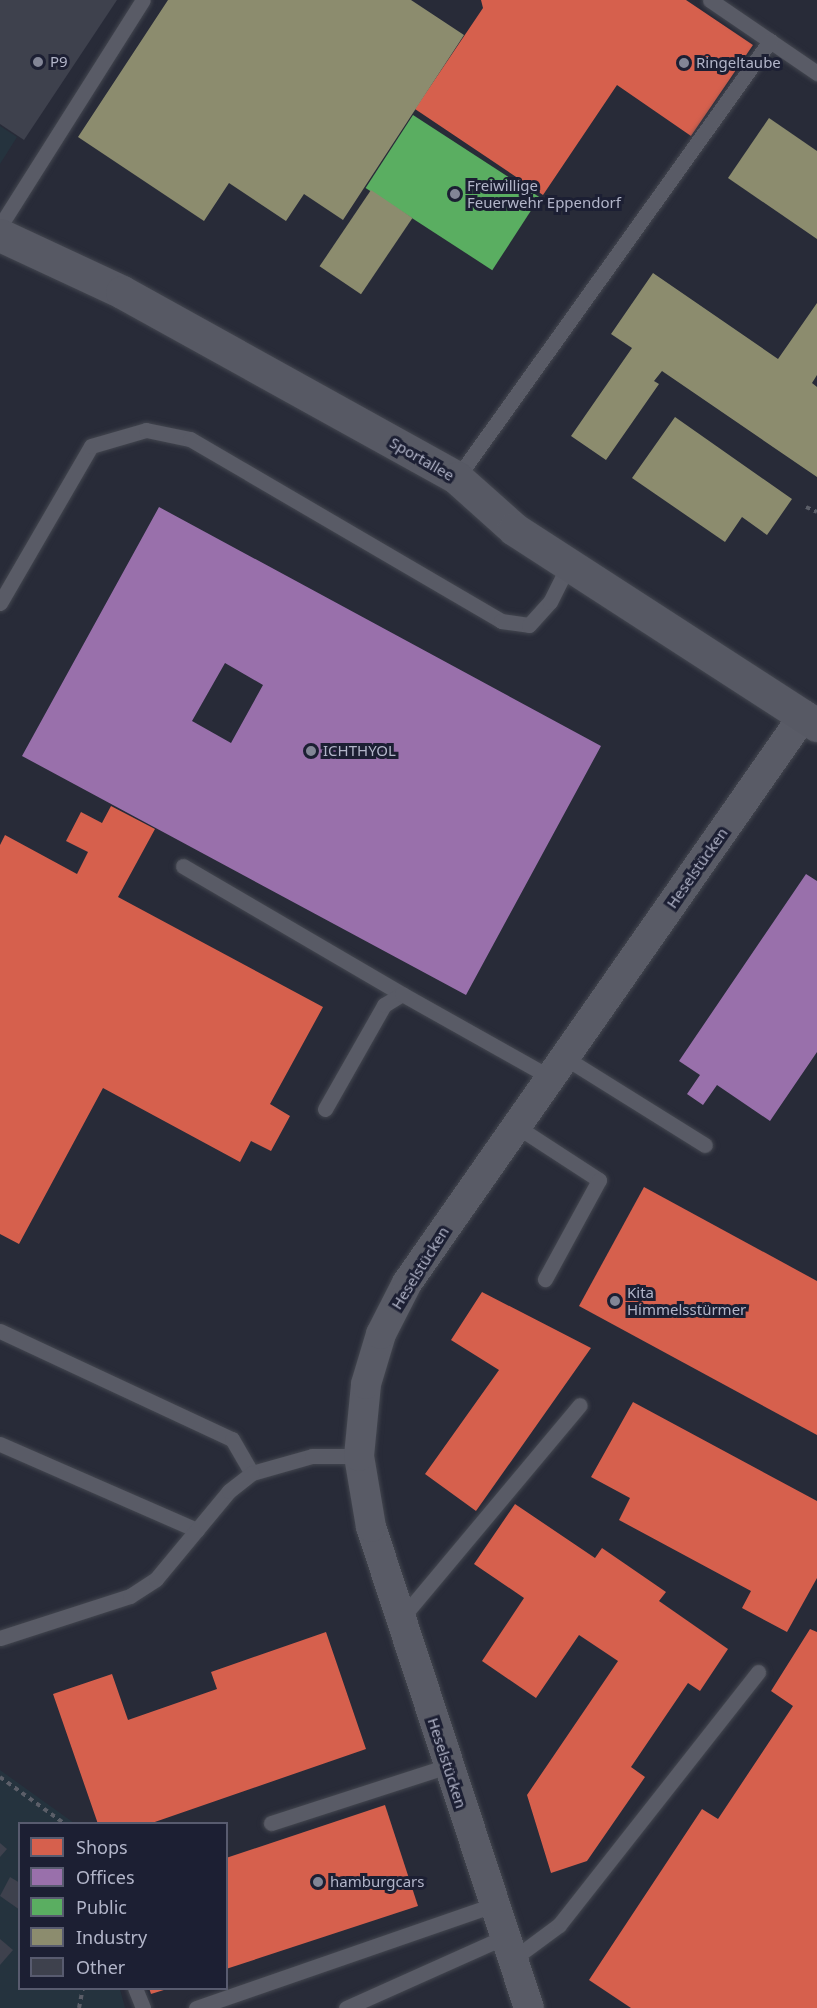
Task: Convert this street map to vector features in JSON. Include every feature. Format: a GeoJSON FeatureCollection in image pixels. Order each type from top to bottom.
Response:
{"type":"FeatureCollection","features":[{"type":"Feature","properties":{"kind":"street","name":"Sportallee"},"geometry":{"type":"LineString","coordinates":[[0,235],[132,298],[457,478],[514,529],[813,712]]}},
{"type":"Feature","properties":{"kind":"street","name":"Heselstücken"},"geometry":{"type":"LineString","coordinates":[[529,2008],[371,1527],[359,1456],[366,1384],[381,1334],[407,1283],[557,1067],[813,712]]}},
{"type":"Feature","properties":{"kind":"lane"},"geometry":{"type":"LineString","coordinates":[[0,226],[143,0]]}},
{"type":"Feature","properties":{"kind":"lane"},"geometry":{"type":"LineString","coordinates":[[710,0],[817,73]]}},
{"type":"Feature","properties":{"kind":"lane"},"geometry":{"type":"LineString","coordinates":[[457,478],[770,41]]}},
{"type":"Feature","properties":{"kind":"lane"},"geometry":{"type":"LineString","coordinates":[[0,603],[91,446],[146,430],[190,439],[501,621],[529,625],[550,602],[569,564]]}},
{"type":"Feature","properties":{"kind":"lane"},"geometry":{"type":"LineString","coordinates":[[183,866],[402,994],[557,1067],[705,1145]]}},
{"type":"Feature","properties":{"kind":"lane"},"geometry":{"type":"LineString","coordinates":[[325,1109],[384,1005],[402,994]]}},
{"type":"Feature","properties":{"kind":"lane"},"geometry":{"type":"LineString","coordinates":[[516,1126],[599,1180],[545,1279]]}},
{"type":"Feature","properties":{"kind":"lane"},"geometry":{"type":"LineString","coordinates":[[0,1331],[232,1439],[252,1473]]}},
{"type":"Feature","properties":{"kind":"lane"},"geometry":{"type":"LineString","coordinates":[[400,1620],[580,1405]]}},
{"type":"Feature","properties":{"kind":"lane"},"geometry":{"type":"LineString","coordinates":[[0,1444],[197,1530]]}},
{"type":"Feature","properties":{"kind":"lane"},"geometry":{"type":"LineString","coordinates":[[0,1638],[130,1596],[156,1580],[197,1530],[252,1473],[301,1458],[359,1456]]}},
{"type":"Feature","properties":{"kind":"lane"},"geometry":{"type":"LineString","coordinates":[[346,2008],[509,1948],[559,1926],[758,1672]]}},
{"type":"Feature","properties":{"kind":"lane"},"geometry":{"type":"LineString","coordinates":[[271,1823],[448,1766]]}},
{"type":"Feature","properties":{"kind":"lane"},"geometry":{"type":"LineString","coordinates":[[196,2008],[494,1905]]}},
{"type":"Feature","properties":{"kind":"lane"},"geometry":{"type":"LineString","coordinates":[[135,1990],[143,2008]]}},
{"type":"Feature","properties":{"kind":"path"},"geometry":{"type":"LineString","coordinates":[[806,507],[817,512]]}},
{"type":"Feature","properties":{"kind":"path"},"geometry":{"type":"LineString","coordinates":[[0,1777],[62,1822]]}},
{"type":"Feature","properties":{"kind":"path"},"geometry":{"type":"LineString","coordinates":[[79,2008],[83,1990]]}},
{"type":"Feature","properties":{"kind":"shaded area"},"geometry":{"type":"Polygon","coordinates":[[[0,126],[17,137],[0,164],[0,126]]]}},
{"type":"Feature","properties":{"kind":"shaded area"},"geometry":{"type":"Polygon","coordinates":[[[0,1770],[73,1822],[18,1822],[18,1990],[120,1990],[125,2008],[0,2008],[0,1770]]]}},
{"type":"Feature","properties":{"kind":"building: Shops"},"geometry":{"type":"Polygon","coordinates":[[[481,0],[686,0],[753,45],[691,136],[617,85],[543,195],[415,109],[483,8],[481,0]]]}},
{"type":"Feature","properties":{"kind":"building: Shops"},"geometry":{"type":"Polygon","coordinates":[[[111,806],[155,829],[118,897],[323,1007],[270,1104],[290,1116],[271,1151],[251,1141],[240,1162],[103,1088],[19,1244],[0,1234],[0,845],[5,835],[77,874],[88,852],[66,841],[81,812],[102,823],[111,806]]]}},
{"type":"Feature","properties":{"kind":"building: Shops"},"geometry":{"type":"Polygon","coordinates":[[[644,1187],[817,1281],[817,1435],[579,1306],[644,1187]]]}},
{"type":"Feature","properties":{"kind":"building: Shops"},"geometry":{"type":"Polygon","coordinates":[[[482,1292],[591,1348],[476,1511],[425,1474],[499,1370],[451,1340],[482,1292]]]}},
{"type":"Feature","properties":{"kind":"building: Shops"},"geometry":{"type":"Polygon","coordinates":[[[633,1402],[817,1501],[817,1578],[787,1632],[742,1608],[751,1591],[619,1520],[630,1498],[591,1477],[633,1402]]]}},
{"type":"Feature","properties":{"kind":"building: Shops"},"geometry":{"type":"Polygon","coordinates":[[[515,1504],[595,1558],[602,1548],[666,1592],[659,1601],[728,1649],[700,1691],[688,1683],[631,1767],[645,1777],[587,1861],[551,1873],[527,1795],[618,1661],[579,1635],[536,1698],[482,1661],[524,1598],[474,1564],[515,1504]]]}},
{"type":"Feature","properties":{"kind":"building: Shops"},"geometry":{"type":"Polygon","coordinates":[[[810,1629],[817,1632],[817,2008],[631,2008],[589,1980],[702,1809],[718,1819],[793,1706],[771,1691],[810,1629]]]}},
{"type":"Feature","properties":{"kind":"building: Shops"},"geometry":{"type":"Polygon","coordinates":[[[326,1632],[366,1749],[155,1822],[97,1822],[53,1694],[112,1674],[128,1720],[217,1689],[211,1672],[326,1632]]]}},
{"type":"Feature","properties":{"kind":"building: Shops","name":"hamburgcars"},"geometry":{"type":"Polygon","coordinates":[[[385,1805],[418,1906],[228,1968],[228,1857],[385,1805]]]}},
{"type":"Feature","properties":{"kind":"building: Shops"},"geometry":{"type":"Polygon","coordinates":[[[150,1990],[164,1990],[151,1994],[150,1990]]]}},
{"type":"Feature","properties":{"kind":"building: Offices","name":"ICHTHYOL"},"geometry":{"type":"Polygon","coordinates":[[[159,507],[601,746],[466,995],[22,756],[159,507]],[[225,663],[192,721],[231,743],[263,685],[225,663]]]}},
{"type":"Feature","properties":{"kind":"building: Offices"},"geometry":{"type":"Polygon","coordinates":[[[806,874],[817,881],[817,1052],[770,1121],[717,1085],[703,1105],[687,1094],[700,1075],[679,1061],[806,874]]]}},
{"type":"Feature","properties":{"kind":"building: Public","name":"Freiwillige Feuerwehr Eppendorf"},"geometry":{"type":"Polygon","coordinates":[[[413,115],[540,197],[492,270],[366,188],[413,115]]]}},
{"type":"Feature","properties":{"kind":"building: Industry"},"geometry":{"type":"Polygon","coordinates":[[[168,0],[411,0],[464,35],[343,220],[304,194],[286,221],[229,183],[204,221],[78,137],[168,0]]]}},
{"type":"Feature","properties":{"kind":"building: Industry"},"geometry":{"type":"Polygon","coordinates":[[[769,118],[817,151],[817,239],[728,178],[769,118]]]}},
{"type":"Feature","properties":{"kind":"building: Industry"},"geometry":{"type":"Polygon","coordinates":[[[371,190],[412,218],[361,294],[320,266],[371,190]]]}},
{"type":"Feature","properties":{"kind":"building: Industry"},"geometry":{"type":"Polygon","coordinates":[[[653,273],[778,359],[817,303],[817,375],[812,383],[817,387],[817,477],[662,371],[654,381],[659,384],[606,460],[571,436],[632,348],[611,334],[653,273]]]}},
{"type":"Feature","properties":{"kind":"building: Industry"},"geometry":{"type":"Polygon","coordinates":[[[675,417],[792,499],[767,535],[742,517],[725,542],[632,478],[675,417]]]}},
{"type":"Feature","properties":{"kind":"building: Other","name":"P9"},"geometry":{"type":"Polygon","coordinates":[[[0,0],[117,0],[24,140],[0,124],[0,0]]]}},
{"type":"Feature","properties":{"kind":"building: Other"},"geometry":{"type":"Polygon","coordinates":[[[0,1843],[7,1849],[0,1857],[0,1843]]]}},
{"type":"Feature","properties":{"kind":"building: Other"},"geometry":{"type":"Polygon","coordinates":[[[10,1877],[18,1882],[18,1909],[0,1896],[10,1877]]]}},
{"type":"Feature","properties":{"kind":"building: Other"},"geometry":{"type":"Polygon","coordinates":[[[0,1939],[13,1950],[0,1965],[0,1939]]]}},
{"type":"Feature","properties":{"kind":"place","name":"P9"},"geometry":{"type":"Point","coordinates":[38,62]}},
{"type":"Feature","properties":{"kind":"place","name":"Ringeltaube"},"geometry":{"type":"Point","coordinates":[684,63]}},
{"type":"Feature","properties":{"kind":"place","name":"Freiwillige Feuerwehr Eppendorf"},"geometry":{"type":"Point","coordinates":[455,194]}},
{"type":"Feature","properties":{"kind":"place","name":"ICHTHYOL"},"geometry":{"type":"Point","coordinates":[311,751]}},
{"type":"Feature","properties":{"kind":"place","name":"Kita Himmelsstürmer"},"geometry":{"type":"Point","coordinates":[615,1301]}},
{"type":"Feature","properties":{"kind":"place","name":"hamburgcars"},"geometry":{"type":"Point","coordinates":[318,1882]}}]}
